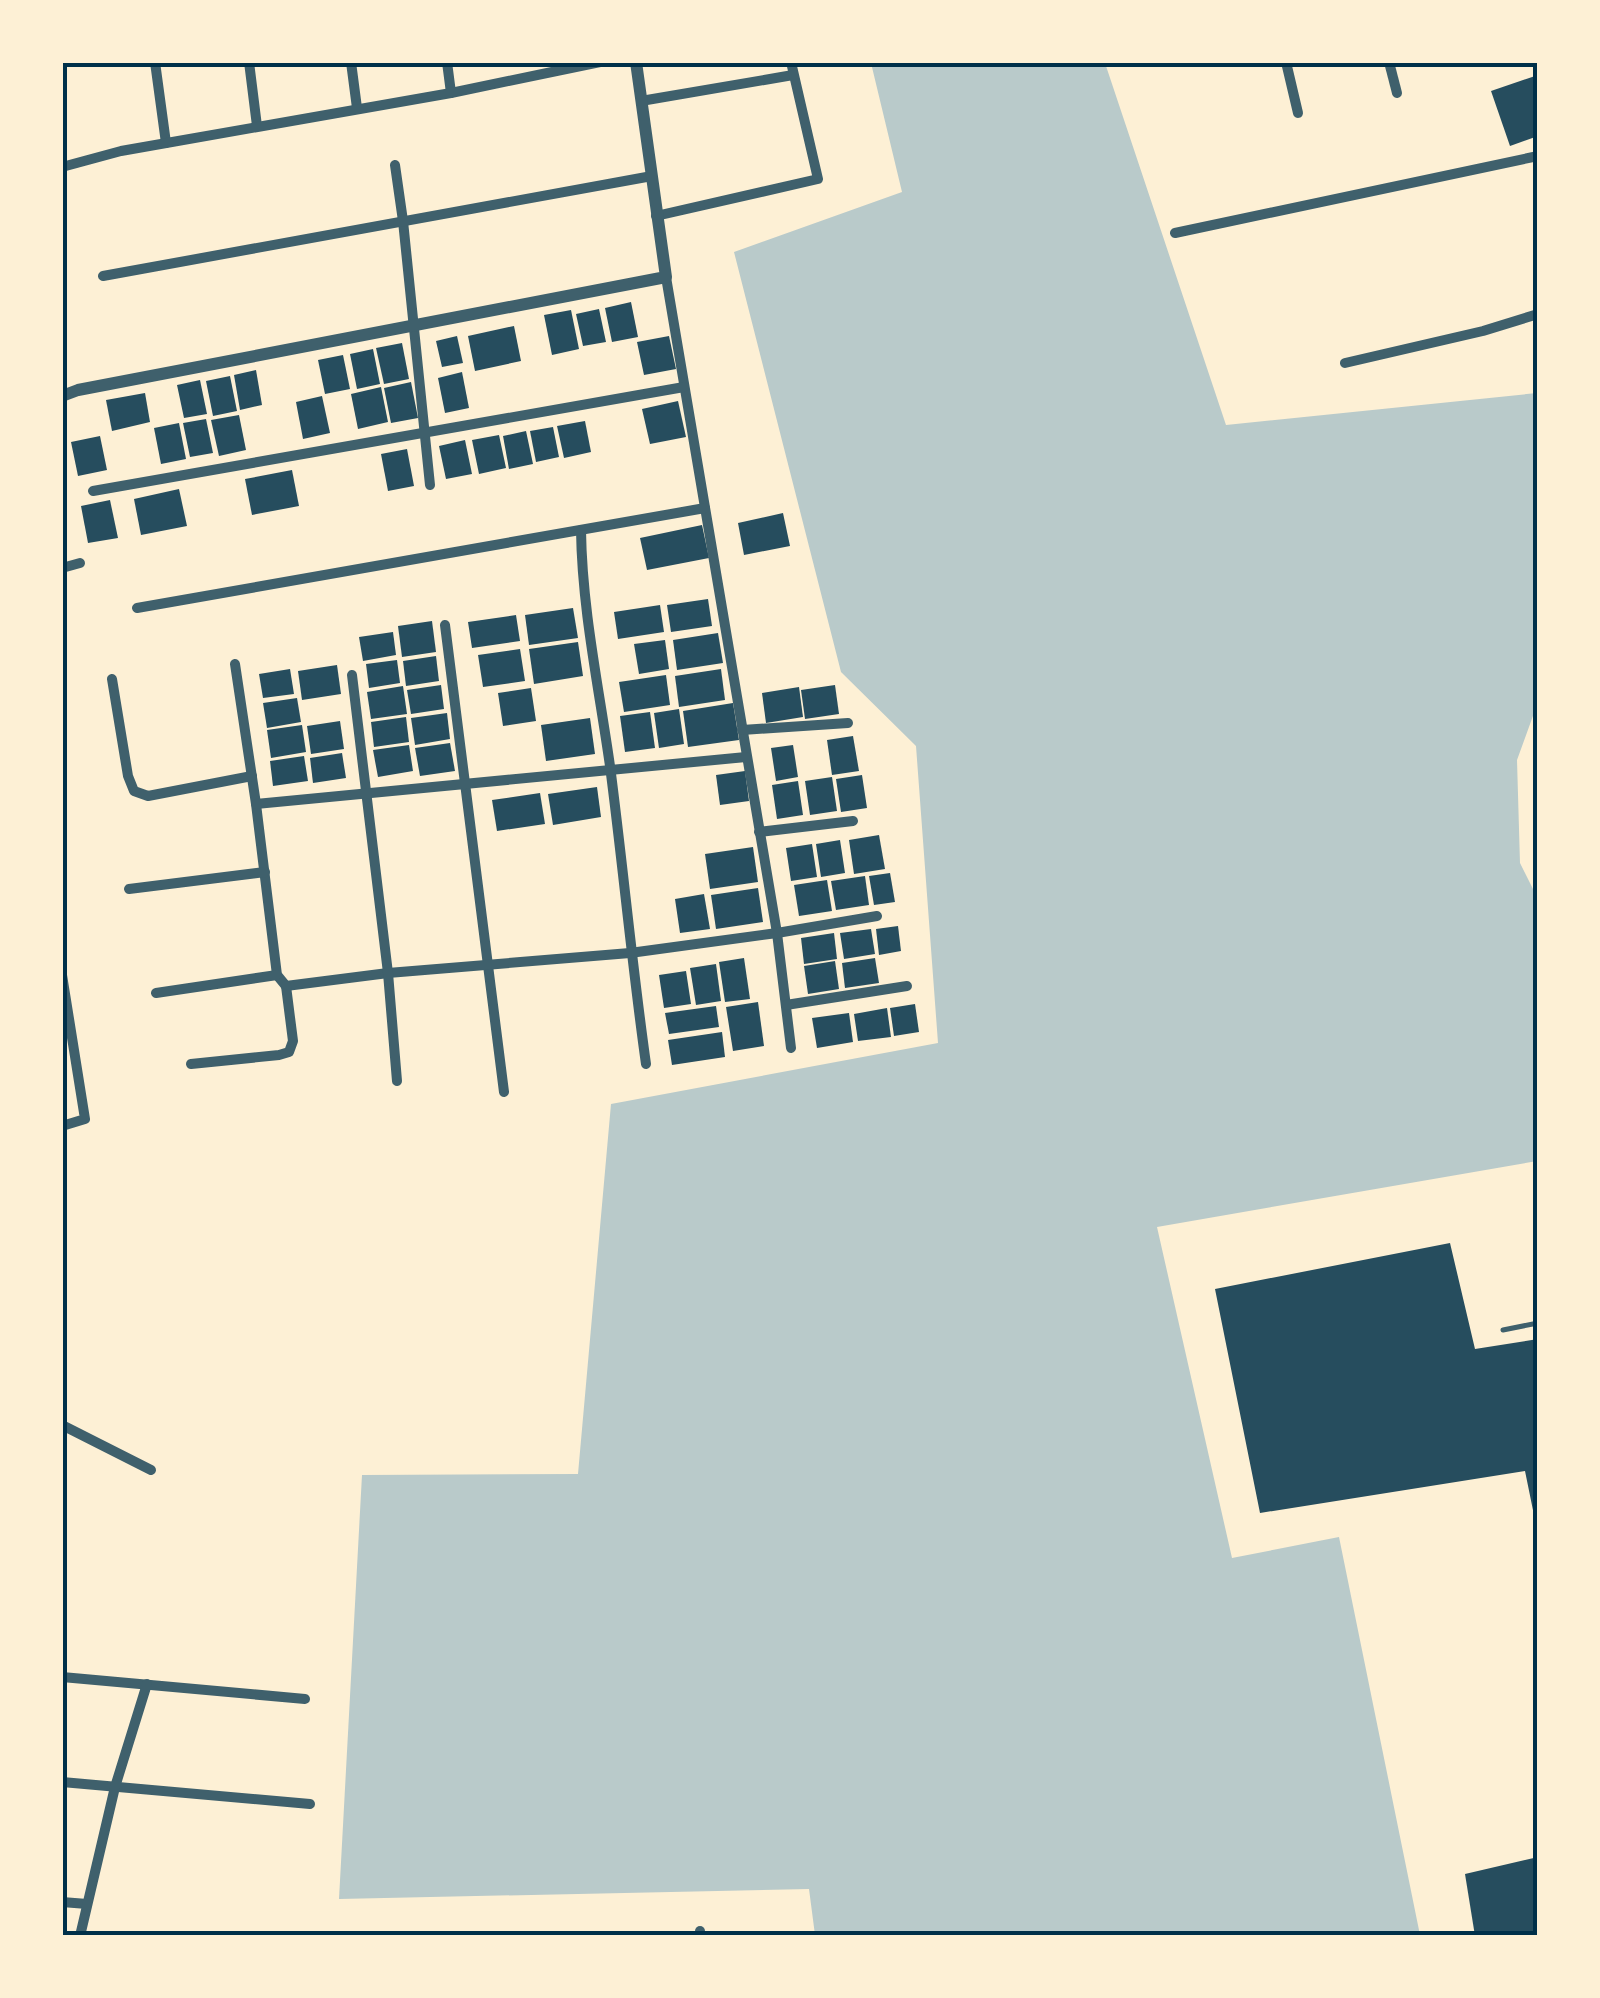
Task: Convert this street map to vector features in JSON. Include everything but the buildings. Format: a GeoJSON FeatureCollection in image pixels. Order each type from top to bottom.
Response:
{"type":"FeatureCollection","features":[{"type":"Feature","properties":{"kind":"street"},"geometry":{"type":"LineString","coordinates":[[155,62],[166,143]]}},
{"type":"Feature","properties":{"kind":"street"},"geometry":{"type":"LineString","coordinates":[[249,62],[257,126]]}},
{"type":"Feature","properties":{"kind":"street"},"geometry":{"type":"LineString","coordinates":[[351,62],[358,108]]}},
{"type":"Feature","properties":{"kind":"street"},"geometry":{"type":"LineString","coordinates":[[447,62],[451,93]]}},
{"type":"Feature","properties":{"kind":"street"},"geometry":{"type":"LineString","coordinates":[[62,167],[121,151],[451,93],[548,68],[600,62]]}},
{"type":"Feature","properties":{"kind":"street"},"geometry":{"type":"LineString","coordinates":[[636,62],[656,216],[777,933],[792,1048]]}},
{"type":"Feature","properties":{"kind":"street"},"geometry":{"type":"LineString","coordinates":[[1286,62],[1298,113]]}},
{"type":"Feature","properties":{"kind":"street"},"geometry":{"type":"LineString","coordinates":[[1390,62],[1397,93]]}},
{"type":"Feature","properties":{"kind":"street"},"geometry":{"type":"LineString","coordinates":[[642,101],[792,68],[818,179],[656,216]]}},
{"type":"Feature","properties":{"kind":"street"},"geometry":{"type":"LineString","coordinates":[[1174,233],[1538,156]]}},
{"type":"Feature","properties":{"kind":"street"},"geometry":{"type":"LineString","coordinates":[[394,165],[430,485]]}},
{"type":"Feature","properties":{"kind":"street"},"geometry":{"type":"LineString","coordinates":[[103,276],[652,176]]}},
{"type":"Feature","properties":{"kind":"street"},"geometry":{"type":"LineString","coordinates":[[62,396],[413,324],[666,278]]}},
{"type":"Feature","properties":{"kind":"street"},"geometry":{"type":"LineString","coordinates":[[1346,363],[1538,314]]}},
{"type":"Feature","properties":{"kind":"street"},"geometry":{"type":"LineString","coordinates":[[93,490],[684,387]]}},
{"type":"Feature","properties":{"kind":"street"},"geometry":{"type":"LineString","coordinates":[[136,608],[705,508]]}},
{"type":"Feature","properties":{"kind":"street"},"geometry":{"type":"LineString","coordinates":[[581,530],[582,569],[646,1064]]}},
{"type":"Feature","properties":{"kind":"street"},"geometry":{"type":"LineString","coordinates":[[62,568],[80,563]]}},
{"type":"Feature","properties":{"kind":"street"},"geometry":{"type":"LineString","coordinates":[[445,624],[504,1092]]}},
{"type":"Feature","properties":{"kind":"street"},"geometry":{"type":"LineString","coordinates":[[190,1064],[279,1055],[290,1052],[293,1041],[286,986],[277,976],[235,664]]}},
{"type":"Feature","properties":{"kind":"street"},"geometry":{"type":"LineString","coordinates":[[352,675],[398,1081]]}},
{"type":"Feature","properties":{"kind":"street"},"geometry":{"type":"LineString","coordinates":[[112,679],[134,791],[148,796],[252,776]]}},
{"type":"Feature","properties":{"kind":"street"},"geometry":{"type":"LineString","coordinates":[[742,730],[848,723]]}},
{"type":"Feature","properties":{"kind":"street"},"geometry":{"type":"LineString","coordinates":[[256,804],[746,756]]}},
{"type":"Feature","properties":{"kind":"street"},"geometry":{"type":"LineString","coordinates":[[758,832],[852,821]]}},
{"type":"Feature","properties":{"kind":"street"},"geometry":{"type":"LineString","coordinates":[[130,890],[264,872]]}},
{"type":"Feature","properties":{"kind":"street"},"geometry":{"type":"LineString","coordinates":[[286,986],[630,952],[877,916]]}},
{"type":"Feature","properties":{"kind":"street"},"geometry":{"type":"LineString","coordinates":[[62,975],[64,1007],[86,1119],[62,1126]]}},
{"type":"Feature","properties":{"kind":"street"},"geometry":{"type":"LineString","coordinates":[[156,993],[277,976]]}},
{"type":"Feature","properties":{"kind":"street"},"geometry":{"type":"LineString","coordinates":[[786,1005],[907,986]]}},
{"type":"Feature","properties":{"kind":"street"},"geometry":{"type":"LineString","coordinates":[[62,1425],[151,1470]]}},
{"type":"Feature","properties":{"kind":"street"},"geometry":{"type":"LineString","coordinates":[[62,1677],[305,1699]]}},
{"type":"Feature","properties":{"kind":"street"},"geometry":{"type":"LineString","coordinates":[[80,1936],[115,1786],[147,1684]]}},
{"type":"Feature","properties":{"kind":"street"},"geometry":{"type":"LineString","coordinates":[[62,1782],[310,1804]]}},
{"type":"Feature","properties":{"kind":"street"},"geometry":{"type":"LineString","coordinates":[[62,1902],[87,1904]]}},
{"type":"Feature","properties":{"kind":"lane"},"geometry":{"type":"LineString","coordinates":[[1503,1330],[1538,1323]]}},
{"type":"Feature","properties":{"kind":"shaded area"},"geometry":{"type":"Polygon","coordinates":[[[871,63],[1105,63],[1226,425],[1537,393],[1538,702],[1517,760],[1520,863],[1537,897],[1537,1161],[1157,1227],[1232,1558],[1339,1537],[1420,1935],[815,1935],[809,1889],[339,1899],[362,1475],[578,1474],[611,1104],[938,1043],[916,746],[841,672],[734,252],[902,192],[871,63]]]}}]}
